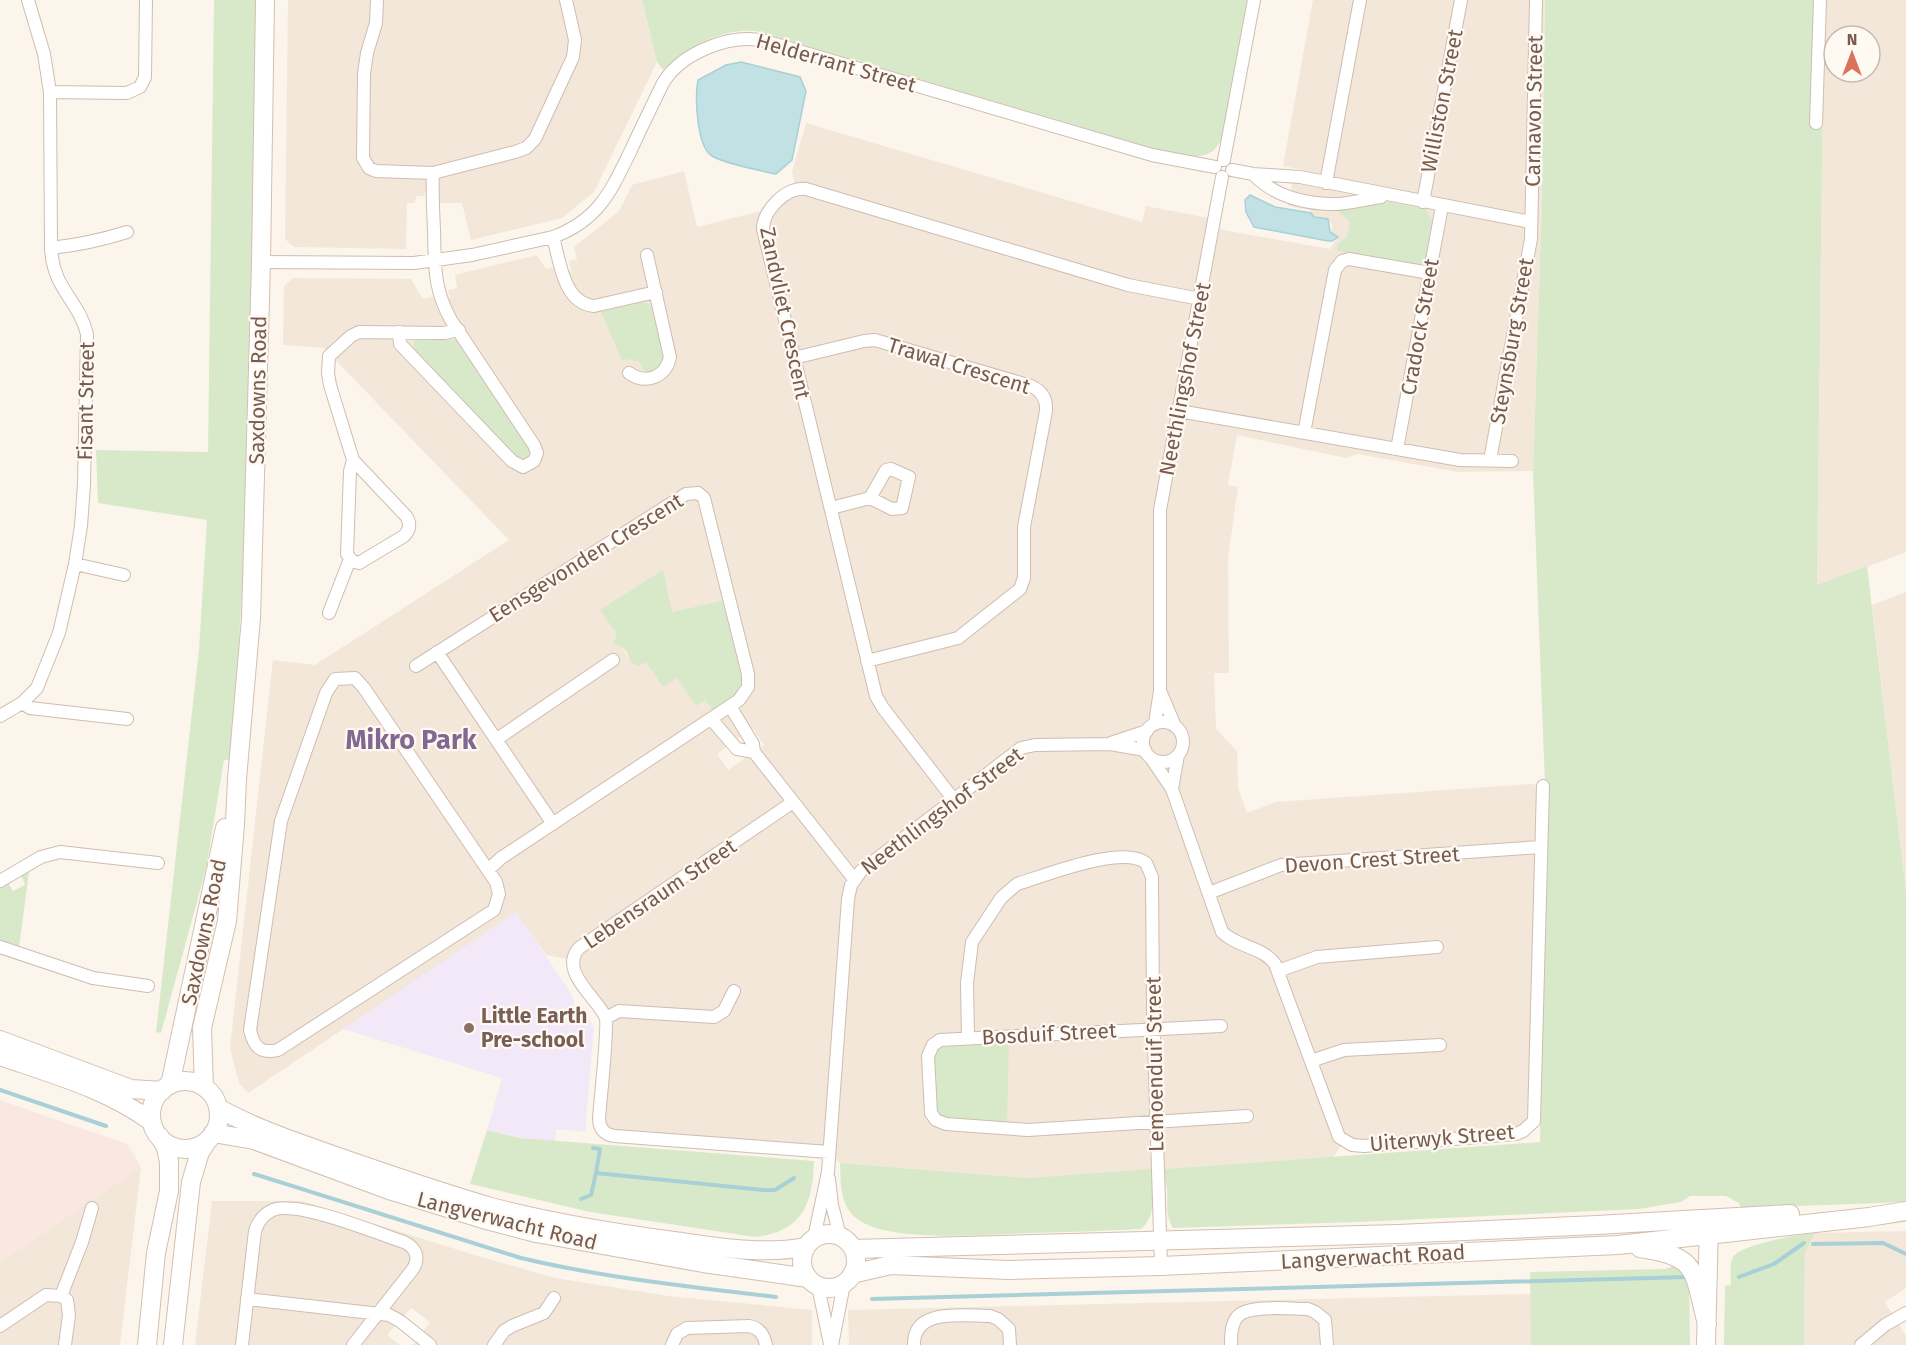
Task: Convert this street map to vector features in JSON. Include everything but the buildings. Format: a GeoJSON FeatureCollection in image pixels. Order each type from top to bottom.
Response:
{"type":"FeatureCollection","features":[{"type":"Feature","properties":{"kind":"street","name":"Fisant Street"},"geometry":{"type":"LineString","coordinates":[[0,716],[22,703],[37,688],[59,633],[75,564],[84,484],[87,334],[81,317],[57,278],[51,248],[50,92],[44,54],[28,0]]}},
{"type":"Feature","properties":{"kind":"street"},"geometry":{"type":"LineString","coordinates":[[50,92],[127,93],[140,87],[145,77],[146,0]]}},
{"type":"Feature","properties":{"kind":"street","name":"Saxdowns Road"},"geometry":{"type":"LineString","coordinates":[[204,1087],[202,1029],[227,921],[254,560],[265,0]]}},
{"type":"Feature","properties":{"kind":"street"},"geometry":{"type":"LineString","coordinates":[[377,0],[376,24],[367,52],[364,74],[363,158],[369,168],[376,171],[432,173],[515,152],[526,148],[535,139],[573,57],[575,40],[566,0]]}},
{"type":"Feature","properties":{"kind":"street","name":"Neethlingshof Street"},"geometry":{"type":"LineString","coordinates":[[1110,744],[1151,727],[1160,692],[1159,520],[1254,0]]}},
{"type":"Feature","properties":{"kind":"street"},"geometry":{"type":"LineString","coordinates":[[1326,183],[1360,0]]}},
{"type":"Feature","properties":{"kind":"street","name":"Williston Street"},"geometry":{"type":"LineString","coordinates":[[1423,202],[1461,0]]}},
{"type":"Feature","properties":{"kind":"street","name":"Carnavon Street"},"geometry":{"type":"LineString","coordinates":[[1531,222],[1536,0]]}},
{"type":"Feature","properties":{"kind":"street"},"geometry":{"type":"LineString","coordinates":[[1816,123],[1820,0]]}},
{"type":"Feature","properties":{"kind":"street","name":"Helderrant Street"},"geometry":{"type":"LineString","coordinates":[[261,262],[402,264],[472,255],[554,237],[584,222],[606,198],[663,83],[672,71],[712,46],[746,38],[765,41],[1152,156],[1253,174],[1300,177],[1531,222]]}},
{"type":"Feature","properties":{"kind":"street"},"geometry":{"type":"LineString","coordinates":[[399,332],[400,344],[512,461],[519,466],[528,466],[536,457],[534,445],[441,301],[434,261],[432,173]]}},
{"type":"Feature","properties":{"kind":"street"},"geometry":{"type":"LineString","coordinates":[[1253,174],[1264,186],[1275,193],[1330,204],[1390,196]]}},
{"type":"Feature","properties":{"kind":"street"},"geometry":{"type":"LineString","coordinates":[[1275,193],[1279,176]]}},
{"type":"Feature","properties":{"kind":"street","name":"Zandvliet Crescent"},"geometry":{"type":"LineString","coordinates":[[954,800],[879,703],[763,224],[769,211],[786,194],[796,189],[806,189],[1128,285],[1200,299]]}},
{"type":"Feature","properties":{"kind":"street","name":"Cradock Street"},"geometry":{"type":"LineString","coordinates":[[1397,449],[1442,206]]}},
{"type":"Feature","properties":{"kind":"street","name":"Steynsburg Street"},"geometry":{"type":"LineString","coordinates":[[1490,460],[1530,239],[1531,222]]}},
{"type":"Feature","properties":{"kind":"street"},"geometry":{"type":"LineString","coordinates":[[51,248],[105,239],[127,232]]}},
{"type":"Feature","properties":{"kind":"street"},"geometry":{"type":"LineString","coordinates":[[554,237],[566,284],[578,301],[594,306],[656,292]]}},
{"type":"Feature","properties":{"kind":"street"},"geometry":{"type":"LineString","coordinates":[[629,373],[640,379],[652,378],[663,372],[669,363],[670,351],[647,255]]}},
{"type":"Feature","properties":{"kind":"street"},"geometry":{"type":"LineString","coordinates":[[1304,433],[1335,270],[1338,265],[1342,261],[1354,259],[1430,273]]}},
{"type":"Feature","properties":{"kind":"street"},"geometry":{"type":"LineString","coordinates":[[353,460],[350,471],[347,554],[356,563],[363,562],[404,536],[409,527],[406,516],[353,460],[330,385],[328,363],[331,353],[356,333],[444,333],[459,330]]}},
{"type":"Feature","properties":{"kind":"street","name":"Trawal Crescent"},"geometry":{"type":"LineString","coordinates":[[795,358],[867,341],[879,341],[1031,386],[1040,392],[1045,401],[1046,411],[1024,527],[1024,579],[1020,588],[958,638],[867,661]]}},
{"type":"Feature","properties":{"kind":"street"},"geometry":{"type":"LineString","coordinates":[[1179,411],[1460,460],[1512,461]]}},
{"type":"Feature","properties":{"kind":"street","name":"Eensgevonden Crescent"},"geometry":{"type":"LineString","coordinates":[[416,666],[686,494],[694,492],[701,495],[706,502],[748,674],[746,692],[739,700],[501,858],[488,870]]}},
{"type":"Feature","properties":{"kind":"street"},"geometry":{"type":"LineString","coordinates":[[831,508],[870,498]]}},
{"type":"Feature","properties":{"kind":"street"},"geometry":{"type":"LineString","coordinates":[[329,613],[350,559]]}},
{"type":"Feature","properties":{"kind":"street"},"geometry":{"type":"LineString","coordinates":[[75,564],[124,575]]}},
{"type":"Feature","properties":{"kind":"street"},"geometry":{"type":"LineString","coordinates":[[437,652],[553,824]]}},
{"type":"Feature","properties":{"kind":"street"},"geometry":{"type":"LineString","coordinates":[[497,739],[613,660]]}},
{"type":"Feature","properties":{"kind":"street"},"geometry":{"type":"LineString","coordinates":[[355,678],[364,688],[488,870],[498,888],[498,899],[494,910],[278,1050],[268,1052],[258,1048],[250,1030],[281,821],[326,693],[335,679],[355,678]]}},
{"type":"Feature","properties":{"kind":"street","name":"Neethlingshof Street"},"geometry":{"type":"LineString","coordinates":[[1160,692],[1175,726]]}},
{"type":"Feature","properties":{"kind":"street"},"geometry":{"type":"LineString","coordinates":[[22,703],[30,708],[127,719]]}},
{"type":"Feature","properties":{"kind":"street"},"geometry":{"type":"LineString","coordinates":[[730,706],[753,744],[754,752],[854,879]]}},
{"type":"Feature","properties":{"kind":"street"},"geometry":{"type":"LineString","coordinates":[[711,719],[737,748],[754,752]]}},
{"type":"Feature","properties":{"kind":"street"},"geometry":{"type":"LineString","coordinates":[[1169,723],[1181,732],[1182,748],[1178,755],[1170,761],[1160,761],[1148,754],[1143,744],[1151,727],[1169,723]]}},
{"type":"Feature","properties":{"kind":"street","name":"Neethlingshof Street"},"geometry":{"type":"LineString","coordinates":[[840,1236],[832,1205],[828,1172],[849,892],[854,879],[861,871],[1026,746],[1110,744],[1148,754]]}},
{"type":"Feature","properties":{"kind":"street","name":"Uiterwyk Street"},"geometry":{"type":"LineString","coordinates":[[1148,754],[1172,789],[1220,928],[1225,935],[1270,958],[1278,971],[1339,1137],[1352,1144],[1364,1146],[1516,1134],[1534,1121],[1543,786]]}},
{"type":"Feature","properties":{"kind":"street","name":"Uiterwyk Street"},"geometry":{"type":"LineString","coordinates":[[1172,789],[1178,755]]}},
{"type":"Feature","properties":{"kind":"street","name":"Saxdowns Road"},"geometry":{"type":"LineString","coordinates":[[166,1088],[237,779]]}},
{"type":"Feature","properties":{"kind":"street","name":"Lebensraum Street"},"geometry":{"type":"LineString","coordinates":[[606,1018],[575,972],[573,961],[576,951],[793,802]]}},
{"type":"Feature","properties":{"kind":"street","name":"Devon Crest Street"},"geometry":{"type":"LineString","coordinates":[[1209,893],[1281,865],[1540,847]]}},
{"type":"Feature","properties":{"kind":"street"},"geometry":{"type":"LineString","coordinates":[[0,881],[41,857],[60,852],[158,863]]}},
{"type":"Feature","properties":{"kind":"street","name":"Lemoenduif Street"},"geometry":{"type":"LineString","coordinates":[[968,1038],[967,983],[972,942],[1000,898],[1008,890],[1017,884],[1106,858],[1132,857],[1146,863],[1152,877],[1161,1266]]}},
{"type":"Feature","properties":{"kind":"street"},"geometry":{"type":"LineString","coordinates":[[0,947],[93,978],[148,986]]}},
{"type":"Feature","properties":{"kind":"street"},"geometry":{"type":"LineString","coordinates":[[1278,971],[1317,957],[1437,947]]}},
{"type":"Feature","properties":{"kind":"street"},"geometry":{"type":"LineString","coordinates":[[734,991],[724,1011],[714,1017],[619,1011],[606,1018],[599,1121],[601,1129],[608,1135],[829,1152]]}},
{"type":"Feature","properties":{"kind":"street","name":"Bosduif Street"},"geometry":{"type":"LineString","coordinates":[[1156,1122],[1028,1130],[946,1124],[933,1117],[929,1106],[928,1056],[930,1048],[940,1040],[1221,1026]]}},
{"type":"Feature","properties":{"kind":"street"},"geometry":{"type":"LineString","coordinates":[[0,1040],[131,1089],[166,1088],[187,1081],[211,1092],[219,1117],[211,1137],[200,1152],[191,1182],[173,1345]]}},
{"type":"Feature","properties":{"kind":"street"},"geometry":{"type":"LineString","coordinates":[[1311,1061],[1344,1050],[1440,1045]]}},
{"type":"Feature","properties":{"kind":"street"},"geometry":{"type":"LineString","coordinates":[[0,1056],[134,1108],[175,1147],[192,1148],[211,1137]]}},
{"type":"Feature","properties":{"kind":"street"},"geometry":{"type":"LineString","coordinates":[[147,1345],[156,1253],[169,1191],[169,1162],[166,1148],[156,1129],[153,1104],[166,1088]]}},
{"type":"Feature","properties":{"kind":"street","name":"Langverwacht Road"},"geometry":{"type":"LineString","coordinates":[[218,1108],[275,1135],[384,1173],[511,1211],[594,1229],[704,1245],[762,1251],[810,1242]]}},
{"type":"Feature","properties":{"kind":"street"},"geometry":{"type":"LineString","coordinates":[[1156,1122],[1247,1116]]}},
{"type":"Feature","properties":{"kind":"street","name":"Langverwacht Road"},"geometry":{"type":"LineString","coordinates":[[211,1137],[254,1140],[421,1200],[536,1233],[813,1282]]}},
{"type":"Feature","properties":{"kind":"street","name":"Neethlingshof Street"},"geometry":{"type":"LineString","coordinates":[[810,1242],[828,1172]]}},
{"type":"Feature","properties":{"kind":"street"},"geometry":{"type":"LineString","coordinates":[[61,1296],[92,1208]]}},
{"type":"Feature","properties":{"kind":"street","name":"Langverwacht Road"},"geometry":{"type":"LineString","coordinates":[[848,1279],[891,1265],[1008,1270],[1161,1266],[1618,1245],[1709,1226],[1868,1209],[1899,1211]]}},
{"type":"Feature","properties":{"kind":"street"},"geometry":{"type":"LineString","coordinates":[[242,1345],[255,1231],[258,1222],[272,1210],[300,1210],[412,1246],[417,1262],[354,1345]]}},
{"type":"Feature","properties":{"kind":"street"},"geometry":{"type":"LineString","coordinates":[[1706,1345],[1709,1226]]}},
{"type":"Feature","properties":{"kind":"street","name":"Langverwacht Road"},"geometry":{"type":"LineString","coordinates":[[854,1249],[1562,1227],[1709,1226]]}},
{"type":"Feature","properties":{"kind":"street"},"geometry":{"type":"LineString","coordinates":[[827,1234],[840,1236],[850,1244],[854,1249],[856,1262],[848,1279],[831,1345],[813,1282],[804,1272],[801,1259],[810,1242],[827,1234]]}},
{"type":"Feature","properties":{"kind":"street"},"geometry":{"type":"LineString","coordinates":[[1618,1245],[1670,1253],[1685,1261],[1692,1269],[1707,1324]]}},
{"type":"Feature","properties":{"kind":"street"},"geometry":{"type":"LineString","coordinates":[[813,1282],[831,1288],[848,1279]]}},
{"type":"Feature","properties":{"kind":"street"},"geometry":{"type":"LineString","coordinates":[[0,1326],[46,1295],[61,1296],[68,1300],[69,1307],[65,1345]]}},
{"type":"Feature","properties":{"kind":"street"},"geometry":{"type":"LineString","coordinates":[[494,1345],[504,1331],[544,1313],[554,1298]]}},
{"type":"Feature","properties":{"kind":"street"},"geometry":{"type":"LineString","coordinates":[[247,1299],[389,1315],[430,1345]]}},
{"type":"Feature","properties":{"kind":"street"},"geometry":{"type":"LineString","coordinates":[[1232,1345],[1231,1334],[1236,1318],[1240,1314],[1255,1309],[1315,1311],[1325,1320],[1327,1345]]}},
{"type":"Feature","properties":{"kind":"street"},"geometry":{"type":"LineString","coordinates":[[1861,1345],[1885,1325],[1906,1313]]}},
{"type":"Feature","properties":{"kind":"street"},"geometry":{"type":"LineString","coordinates":[[914,1345],[916,1331],[920,1325],[931,1318],[990,1316],[998,1319],[1009,1329],[1010,1345]]}},
{"type":"Feature","properties":{"kind":"street"},"geometry":{"type":"LineString","coordinates":[[672,1345],[677,1334],[687,1328],[749,1326],[756,1328],[762,1334],[766,1345]]}},
{"type":"Feature","properties":{"kind":"shaded area"},"geometry":{"type":"Polygon","coordinates":[[[288,0],[642,0],[657,62],[594,192],[562,218],[471,240],[462,203],[432,203],[432,193],[424,193],[423,196],[416,196],[415,203],[407,203],[406,249],[294,247],[285,239],[288,0]]]}},
{"type":"Feature","properties":{"kind":"shaded area"},"geometry":{"type":"Polygon","coordinates":[[[1313,0],[1545,0],[1542,200],[1533,471],[1458,472],[1358,454],[1346,458],[1237,435],[1228,485],[1238,487],[1228,558],[1229,673],[1214,673],[1216,729],[1237,751],[1238,788],[1247,813],[1276,802],[1531,784],[1545,785],[1532,1127],[1344,1142],[1333,1157],[1028,1178],[840,1163],[828,1152],[603,1132],[605,1018],[571,960],[546,955],[516,913],[248,1093],[239,1083],[230,1048],[273,660],[315,665],[509,540],[324,348],[283,345],[284,286],[293,278],[411,279],[423,299],[439,295],[441,300],[450,299],[448,290],[457,288],[455,275],[537,255],[546,269],[561,265],[563,271],[571,270],[569,261],[577,259],[574,247],[619,211],[632,185],[684,171],[697,227],[769,209],[796,188],[792,172],[806,123],[1142,222],[1146,206],[1214,219],[1212,228],[1330,249],[1336,240],[1331,234],[1331,223],[1316,220],[1310,210],[1288,206],[1293,180],[1296,180],[1303,170],[1283,166],[1313,0]],[[724,600],[672,612],[617,634],[612,643],[622,647],[629,658],[646,662],[677,678],[705,700],[713,711],[724,600]],[[752,728],[717,754],[728,770],[764,745],[752,728]]]}},
{"type":"Feature","properties":{"kind":"shaded area"},"geometry":{"type":"Polygon","coordinates":[[[1824,0],[1906,0],[1906,552],[1817,586],[1823,84],[1882,84],[1882,24],[1824,24],[1824,0]]]}},
{"type":"Feature","properties":{"kind":"shaded area"},"geometry":{"type":"Polygon","coordinates":[[[1906,592],[1906,892],[1872,605],[1906,592]]]}},
{"type":"Feature","properties":{"kind":"shaded area","name":"Little Earth Pre-school"},"geometry":{"type":"Polygon","coordinates":[[[516,912],[568,989],[575,1001],[573,1003],[578,1010],[582,1009],[594,1027],[585,1132],[556,1129],[555,1141],[523,1138],[487,1130],[502,1078],[343,1029],[516,912]]]}},
{"type":"Feature","properties":{"kind":"shaded area"},"geometry":{"type":"Polygon","coordinates":[[[0,1100],[127,1144],[141,1167],[0,1262],[0,1100]]]}},
{"type":"Feature","properties":{"kind":"shaded area"},"geometry":{"type":"Polygon","coordinates":[[[141,1167],[120,1345],[0,1345],[0,1262],[141,1167]]]}},
{"type":"Feature","properties":{"kind":"shaded area"},"geometry":{"type":"Polygon","coordinates":[[[212,1201],[302,1201],[556,1278],[668,1296],[812,1310],[812,1345],[413,1345],[430,1322],[411,1308],[387,1335],[400,1345],[195,1345],[212,1201]]]}},
{"type":"Feature","properties":{"kind":"shaded area"},"geometry":{"type":"Polygon","coordinates":[[[1906,1231],[1906,1288],[1885,1302],[1906,1336],[1906,1345],[1804,1345],[1805,1253],[1815,1233],[1906,1231]]]}},
{"type":"Feature","properties":{"kind":"shaded area"},"geometry":{"type":"Polygon","coordinates":[[[1531,1294],[1531,1345],[849,1345],[848,1310],[1531,1294]]]}},
{"type":"Feature","properties":{"kind":"green space"},"geometry":{"type":"Polygon","coordinates":[[[214,0],[256,0],[250,381],[243,571],[229,760],[224,760],[206,869],[161,1033],[156,1032],[199,650],[207,520],[98,503],[96,450],[208,452],[214,0]]]}},
{"type":"Feature","properties":{"kind":"green space"},"geometry":{"type":"Polygon","coordinates":[[[642,0],[1247,0],[1222,137],[1211,152],[1204,155],[1187,156],[1159,150],[756,31],[730,33],[706,41],[663,70],[657,62],[642,0]]]}},
{"type":"Feature","properties":{"kind":"green space"},"geometry":{"type":"Polygon","coordinates":[[[1545,0],[1824,0],[1817,585],[1867,566],[1906,892],[1906,1202],[1741,1208],[1739,1203],[1726,1196],[1690,1196],[1681,1202],[1639,1209],[1173,1228],[1168,1214],[1167,1188],[1162,1169],[1540,1142],[1544,870],[1549,786],[1545,785],[1533,471],[1542,200],[1545,0]]]}},
{"type":"Feature","properties":{"kind":"green space"},"geometry":{"type":"Polygon","coordinates":[[[1388,202],[1426,209],[1434,224],[1427,260],[1422,265],[1337,251],[1337,245],[1347,237],[1350,222],[1335,208],[1388,202]]]}},
{"type":"Feature","properties":{"kind":"green space"},"geometry":{"type":"Polygon","coordinates":[[[641,302],[649,304],[655,311],[666,354],[662,369],[648,373],[640,362],[626,359],[622,361],[601,312],[641,302]]]}},
{"type":"Feature","properties":{"kind":"green space"},"geometry":{"type":"Polygon","coordinates":[[[420,338],[458,340],[529,446],[530,452],[527,458],[518,459],[413,351],[414,341],[420,338]]]}},
{"type":"Feature","properties":{"kind":"green space"},"geometry":{"type":"Polygon","coordinates":[[[663,570],[672,612],[724,600],[742,680],[735,696],[713,711],[705,700],[696,706],[677,678],[663,687],[646,662],[639,666],[630,662],[624,649],[612,644],[617,634],[600,610],[663,570]]]}},
{"type":"Feature","properties":{"kind":"green space"},"geometry":{"type":"Polygon","coordinates":[[[29,871],[19,948],[0,941],[0,888],[8,883],[13,891],[25,885],[21,875],[29,871]]]}},
{"type":"Feature","properties":{"kind":"green space"},"geometry":{"type":"Polygon","coordinates":[[[1009,1041],[1007,1124],[940,1117],[935,1111],[933,1056],[939,1046],[1009,1041]]]}},
{"type":"Feature","properties":{"kind":"green space"},"geometry":{"type":"Polygon","coordinates":[[[487,1130],[520,1138],[814,1161],[811,1190],[802,1213],[794,1222],[771,1234],[755,1237],[590,1212],[470,1184],[487,1130]]]}},
{"type":"Feature","properties":{"kind":"green space"},"geometry":{"type":"Polygon","coordinates":[[[840,1163],[1028,1178],[1152,1169],[1152,1209],[1150,1217],[1141,1229],[966,1236],[891,1231],[871,1226],[850,1212],[842,1192],[840,1163]]]}},
{"type":"Feature","properties":{"kind":"green space"},"geometry":{"type":"Polygon","coordinates":[[[1815,1233],[1805,1253],[1804,1345],[1724,1345],[1725,1286],[1731,1285],[1733,1257],[1758,1244],[1815,1233]]]}},
{"type":"Feature","properties":{"kind":"green space"},"geometry":{"type":"Polygon","coordinates":[[[1677,1264],[1686,1273],[1689,1284],[1690,1345],[1531,1345],[1530,1272],[1666,1269],[1677,1264]]]}},
{"type":"Feature","properties":{"kind":"water"},"geometry":{"type":"Polygon","coordinates":[[[741,62],[800,77],[806,91],[792,160],[776,174],[717,159],[707,151],[703,142],[697,108],[698,80],[726,65],[741,62]]]}},
{"type":"Feature","properties":{"kind":"water"},"geometry":{"type":"Polygon","coordinates":[[[1250,195],[1275,207],[1311,213],[1314,217],[1328,219],[1330,232],[1338,237],[1328,241],[1254,227],[1246,212],[1245,200],[1250,195]]]}},
{"type":"Feature","properties":{"kind":"waterway"},"geometry":{"type":"LineString","coordinates":[[0,1090],[106,1126]]}},
{"type":"Feature","properties":{"kind":"waterway"},"geometry":{"type":"LineString","coordinates":[[593,1148],[600,1149],[596,1173]]}},
{"type":"Feature","properties":{"kind":"waterway"},"geometry":{"type":"LineString","coordinates":[[581,1199],[591,1195],[596,1173],[763,1190],[775,1190],[794,1178]]}},
{"type":"Feature","properties":{"kind":"waterway"},"geometry":{"type":"LineString","coordinates":[[254,1174],[521,1258],[680,1286],[776,1297]]}},
{"type":"Feature","properties":{"kind":"waterway"},"geometry":{"type":"LineString","coordinates":[[1739,1277],[1774,1264],[1804,1243]]}},
{"type":"Feature","properties":{"kind":"waterway"},"geometry":{"type":"LineString","coordinates":[[1813,1244],[1883,1243],[1906,1254]]}},
{"type":"Feature","properties":{"kind":"waterway"},"geometry":{"type":"LineString","coordinates":[[872,1299],[1687,1277]]}},
{"type":"Feature","properties":{"kind":"place","name":"Little Earth Pre-school"},"geometry":{"type":"Point","coordinates":[469,1028]}},
{"type":"Feature","properties":{"kind":"district","name":"Mikro Park"},"geometry":{"type":"Point","coordinates":[411,740]}}]}
